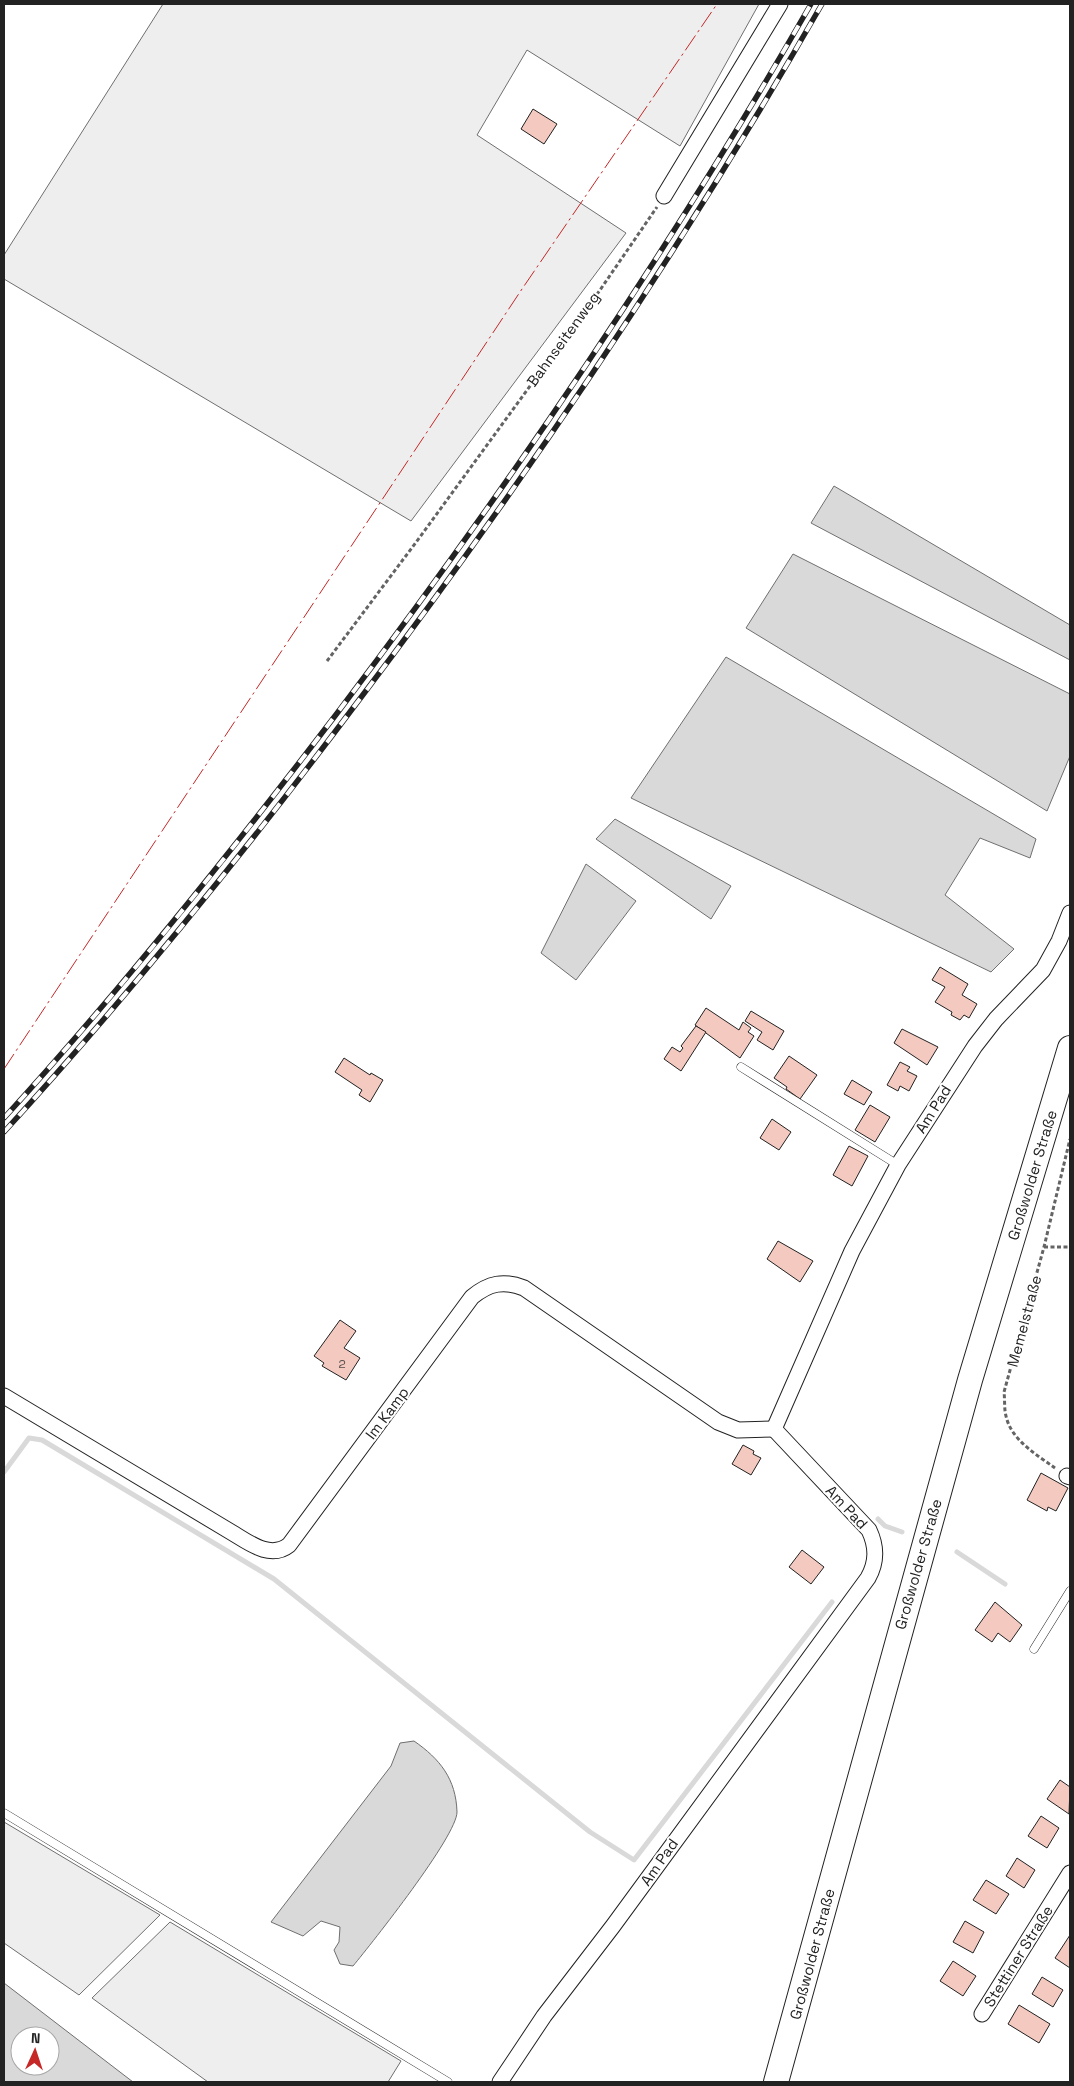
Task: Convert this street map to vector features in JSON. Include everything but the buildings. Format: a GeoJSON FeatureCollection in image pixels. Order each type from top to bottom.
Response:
{"type":"FeatureCollection","features":[{"type":"Feature","properties":{"kind":"main road","name":"Großwolder Straße"},"geometry":{"type":"LineString","coordinates":[[776,2082],[970,1380],[1070,1048]]}},
{"type":"Feature","properties":{"kind":"street"},"geometry":{"type":"LineString","coordinates":[[664,196],[780,4]]}},
{"type":"Feature","properties":{"kind":"street","name":"Am Pad"},"geometry":{"type":"LineString","coordinates":[[500,2082],[544,2016],[613,1926],[873,1569],[874,1542],[869,1530],[774,1429],[852,1251],[898,1165],[975,1046],[1003,1012],[1043,970],[1059,941],[1070,913]]}},
{"type":"Feature","properties":{"kind":"street","name":"Im Kamp"},"geometry":{"type":"LineString","coordinates":[[4,1396],[250,1544],[270,1551],[282,1550],[289,1545],[472,1297],[490,1285],[504,1283],[524,1288],[718,1422],[738,1430],[774,1429]]}},
{"type":"Feature","properties":{"kind":"street","name":"Stettiner Straße"},"geometry":{"type":"LineString","coordinates":[[982,2014],[1070,1873]]}},
{"type":"Feature","properties":{"kind":"lane"},"geometry":{"type":"LineString","coordinates":[[741,1067],[898,1165]]}},
{"type":"Feature","properties":{"kind":"lane"},"geometry":{"type":"LineString","coordinates":[[1034,1649],[1070,1591]]}},
{"type":"Feature","properties":{"kind":"lane"},"geometry":{"type":"LineString","coordinates":[[4,1814],[448,2082]]}},
{"type":"Feature","properties":{"kind":"path","name":"Bahnseitenweg"},"geometry":{"type":"LineString","coordinates":[[327,661],[600,290],[664,196]]}},
{"type":"Feature","properties":{"kind":"path","name":"Memelstraße"},"geometry":{"type":"LineString","coordinates":[[1069,1477],[1026,1447],[1006,1417],[1004,1392],[1044,1246],[1070,1138]]}},
{"type":"Feature","properties":{"kind":"path"},"geometry":{"type":"LineString","coordinates":[[1044,1246],[1070,1247]]}},
{"type":"Feature","properties":{"kind":"shaded area"},"geometry":{"type":"Polygon","coordinates":[[[163,4],[759,4],[680,146],[527,50],[477,135],[626,233],[411,521],[4,279],[4,255],[163,4]]]}},
{"type":"Feature","properties":{"kind":"shaded area"},"geometry":{"type":"Polygon","coordinates":[[[834,486],[1070,625],[1070,660],[811,523],[834,486]]]}},
{"type":"Feature","properties":{"kind":"shaded area"},"geometry":{"type":"Polygon","coordinates":[[[793,554],[1070,694],[1070,756],[1047,811],[746,628],[793,554]]]}},
{"type":"Feature","properties":{"kind":"shaded area"},"geometry":{"type":"Polygon","coordinates":[[[726,657],[1036,839],[1030,858],[980,838],[945,895],[1014,949],[991,972],[631,798],[726,657]]]}},
{"type":"Feature","properties":{"kind":"shaded area"},"geometry":{"type":"Polygon","coordinates":[[[615,819],[731,886],[711,919],[596,839],[615,819]]]}},
{"type":"Feature","properties":{"kind":"shaded area"},"geometry":{"type":"Polygon","coordinates":[[[586,864],[636,901],[576,980],[541,953],[586,864]]]}},
{"type":"Feature","properties":{"kind":"shaded area"},"geometry":{"type":"Polygon","coordinates":[[[414,1741],[432,1755],[450,1780],[454,1790],[457,1812],[453,1825],[412,1889],[353,1966],[340,1964],[334,1950],[339,1942],[340,1927],[321,1921],[303,1936],[271,1922],[391,1766],[400,1743],[414,1741]]]}},
{"type":"Feature","properties":{"kind":"shaded area"},"geometry":{"type":"Polygon","coordinates":[[[4,1822],[160,1915],[79,1995],[4,1943],[4,1822]]]}},
{"type":"Feature","properties":{"kind":"shaded area"},"geometry":{"type":"Polygon","coordinates":[[[170,1922],[401,2061],[388,2082],[208,2082],[92,1998],[170,1922]]]}},
{"type":"Feature","properties":{"kind":"shaded area"},"geometry":{"type":"Polygon","coordinates":[[[4,1983],[133,2082],[4,2082],[4,1983]]]}},
{"type":"Feature","properties":{"kind":"waterway"},"geometry":{"type":"LineString","coordinates":[[4,1472],[29,1438],[42,1440],[274,1579],[590,1832],[634,1860],[832,1602]]}},
{"type":"Feature","properties":{"kind":"waterway"},"geometry":{"type":"LineString","coordinates":[[878,1519],[885,1526],[902,1532]]}},
{"type":"Feature","properties":{"kind":"waterway"},"geometry":{"type":"LineString","coordinates":[[957,1552],[1005,1584]]}},
{"type":"Feature","properties":{"kind":"railway"},"geometry":{"type":"LineString","coordinates":[[4,1118],[134,970],[217,868],[402,627],[526,454],[586,366],[702,187],[811,4]]}},
{"type":"Feature","properties":{"kind":"railway"},"geometry":{"type":"LineString","coordinates":[[4,1132],[96,1029],[229,869],[419,620],[481,535],[600,362],[658,273],[769,95],[822,4]]}},
{"type":"Feature","properties":{"kind":"power"},"geometry":{"type":"LineString","coordinates":[[4,1069],[522,289],[717,4]]}}]}
